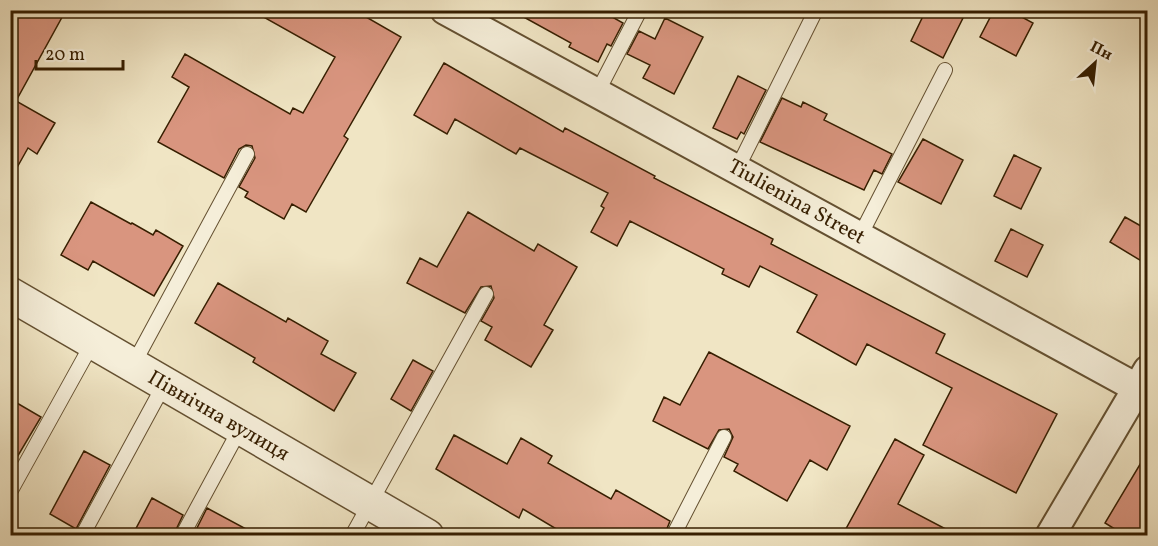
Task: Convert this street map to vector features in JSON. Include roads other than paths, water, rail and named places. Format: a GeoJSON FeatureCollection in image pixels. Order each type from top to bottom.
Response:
{"type":"FeatureCollection","features":[{"type":"Feature","properties":{"kind":"street","name":"Tiulienina Street"},"geometry":{"type":"LineString","coordinates":[[460,14],[597,93],[860,236],[1144,384]]}},
{"type":"Feature","properties":{"kind":"street","name":"Північна вулиця"},"geometry":{"type":"LineString","coordinates":[[10,294],[427,536]]}},
{"type":"Feature","properties":{"kind":"street"},"geometry":{"type":"LineString","coordinates":[[1050,536],[1144,384]]}},
{"type":"Feature","properties":{"kind":"lane"},"geometry":{"type":"LineString","coordinates":[[597,93],[640,10]]}},
{"type":"Feature","properties":{"kind":"lane"},"geometry":{"type":"LineString","coordinates":[[737,169],[816,10]]}},
{"type":"Feature","properties":{"kind":"lane"},"geometry":{"type":"LineString","coordinates":[[860,236],[945,70]]}},
{"type":"Feature","properties":{"kind":"lane"},"geometry":{"type":"LineString","coordinates":[[134,365],[247,154]]}},
{"type":"Feature","properties":{"kind":"lane"},"geometry":{"type":"LineString","coordinates":[[352,536],[486,294]]}},
{"type":"Feature","properties":{"kind":"lane"},"geometry":{"type":"LineString","coordinates":[[10,492],[93,342]]}},
{"type":"Feature","properties":{"kind":"lane"},"geometry":{"type":"LineString","coordinates":[[82,536],[165,383]]}},
{"type":"Feature","properties":{"kind":"lane"},"geometry":{"type":"LineString","coordinates":[[182,536],[241,427]]}},
{"type":"Feature","properties":{"kind":"lane"},"geometry":{"type":"LineString","coordinates":[[673,536],[724,437]]}}]}
